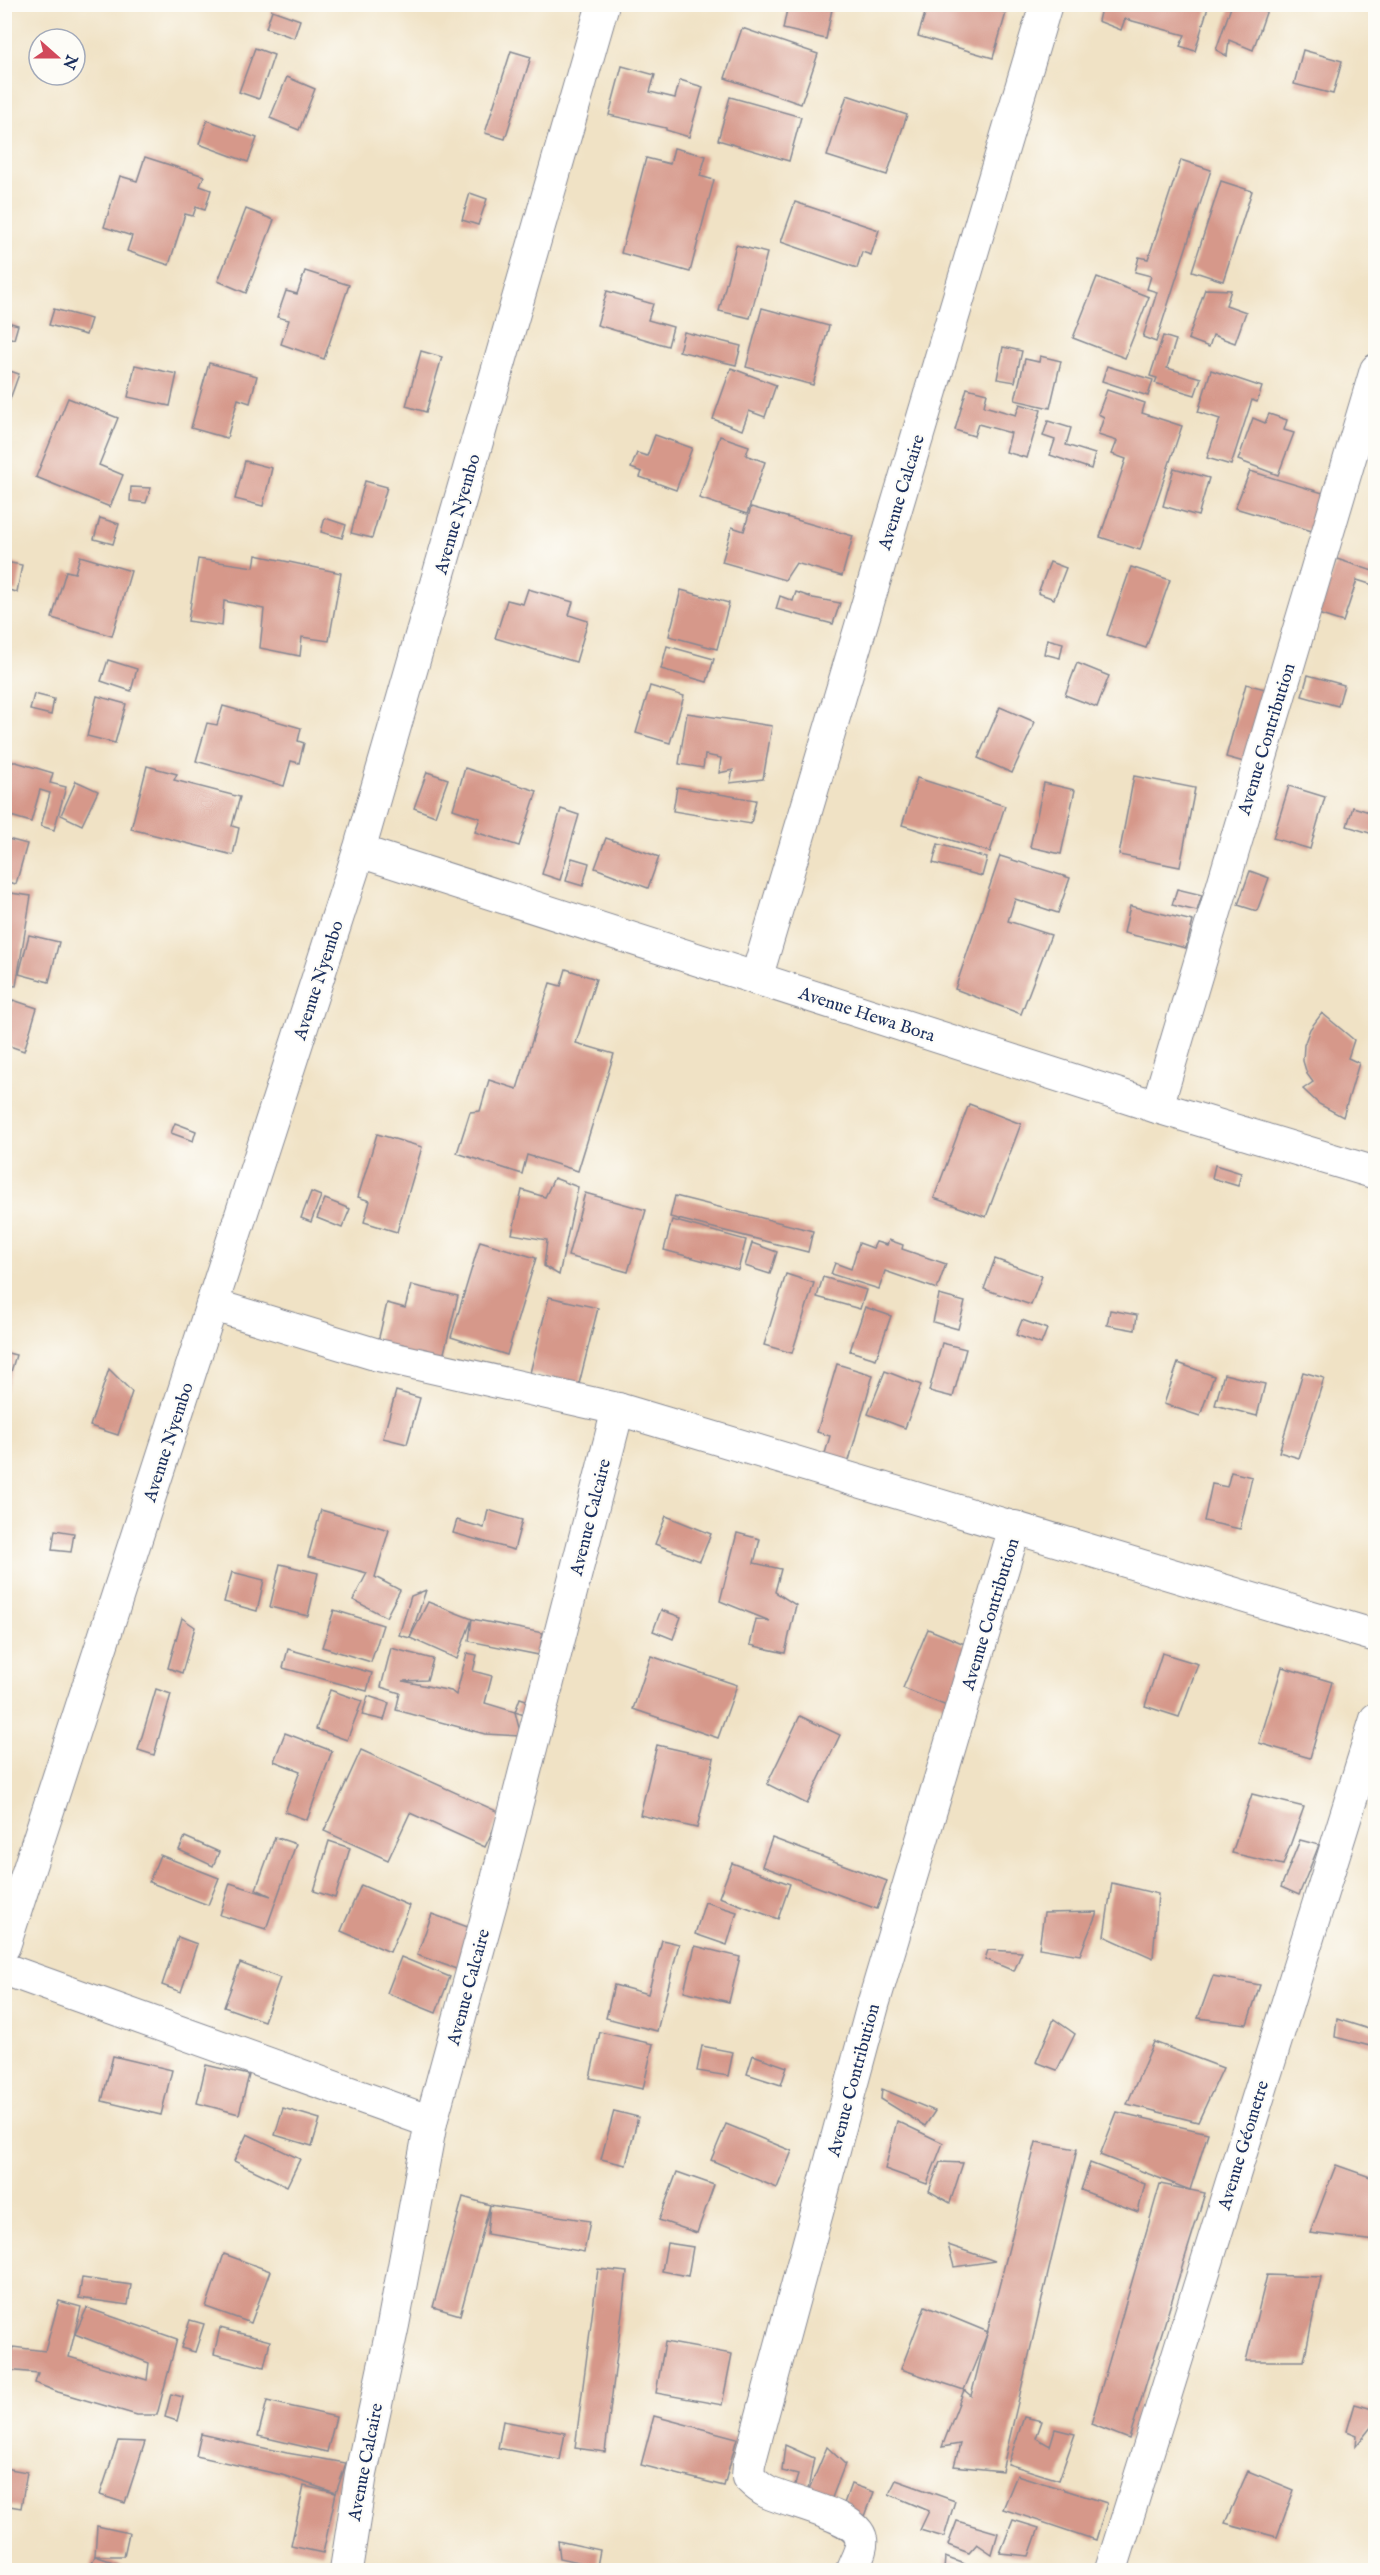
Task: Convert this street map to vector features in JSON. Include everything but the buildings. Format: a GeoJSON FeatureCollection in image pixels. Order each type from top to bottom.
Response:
{"type":"FeatureCollection","features":[{"type":"Feature","properties":{"kind":"street","name":"Avenue Nyembo"},"geometry":{"type":"LineString","coordinates":[[4,1946],[359,851],[603,4]]}},
{"type":"Feature","properties":{"kind":"street","name":"Avenue Calcaire"},"geometry":{"type":"LineString","coordinates":[[756,979],[1046,4]]}},
{"type":"Feature","properties":{"kind":"street","name":"Avenue Contribution"},"geometry":{"type":"LineString","coordinates":[[1157,1107],[1376,370]]}},
{"type":"Feature","properties":{"kind":"street","name":"Avenue Hewa Bora"},"geometry":{"type":"LineString","coordinates":[[359,851],[1157,1107],[1376,1173]]}},
{"type":"Feature","properties":{"kind":"street"},"geometry":{"type":"LineString","coordinates":[[213,1305],[378,1355],[618,1409],[1376,1636]]}},
{"type":"Feature","properties":{"kind":"street","name":"Avenue Calcaire"},"geometry":{"type":"LineString","coordinates":[[346,2571],[361,2474],[393,2325],[431,2122],[498,1876],[618,1409]]}},
{"type":"Feature","properties":{"kind":"street","name":"Avenue Contribution"},"geometry":{"type":"LineString","coordinates":[[852,2571],[862,2544],[855,2528],[818,2510],[768,2493],[748,2478],[749,2464],[873,2005],[1016,1527]]}},
{"type":"Feature","properties":{"kind":"street","name":"Avenue Géometre"},"geometry":{"type":"LineString","coordinates":[[1112,2571],[1376,1719]]}},
{"type":"Feature","properties":{"kind":"street"},"geometry":{"type":"LineString","coordinates":[[4,1969],[431,2122]]}}]}
